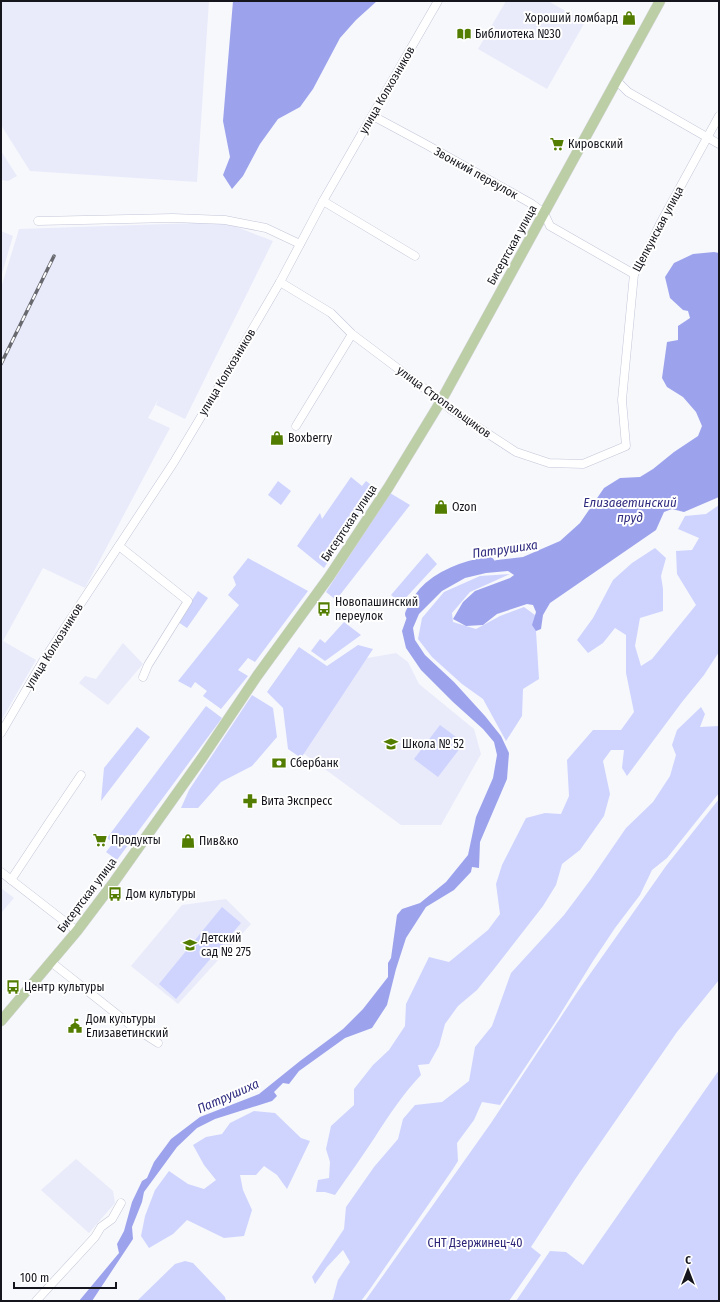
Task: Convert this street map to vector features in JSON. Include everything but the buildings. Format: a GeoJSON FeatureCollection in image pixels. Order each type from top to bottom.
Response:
{"type":"FeatureCollection","features":[{"type":"Feature","properties":{"kind":"main road","name":"Бисертская улица"},"geometry":{"type":"LineString","coordinates":[[1,1021],[77,931],[150,833],[257,676],[329,577],[388,488],[441,401],[660,1]]}},
{"type":"Feature","properties":{"kind":"street","name":"улица Колхозников"},"geometry":{"type":"LineString","coordinates":[[1,733],[43,661],[174,462],[280,282],[323,201],[438,1]]}},
{"type":"Feature","properties":{"kind":"street"},"geometry":{"type":"LineString","coordinates":[[616,80],[628,92],[719,144]]}},
{"type":"Feature","properties":{"kind":"street","name":"Звонкий переулок"},"geometry":{"type":"LineString","coordinates":[[373,116],[532,204],[544,214],[550,226],[634,274]]}},
{"type":"Feature","properties":{"kind":"street","name":"Щелкунская улица"},"geometry":{"type":"LineString","coordinates":[[626,446],[622,400],[634,274],[642,262],[660,224],[719,116]]}},
{"type":"Feature","properties":{"kind":"street"},"geometry":{"type":"LineString","coordinates":[[323,201],[415,256]]}},
{"type":"Feature","properties":{"kind":"street"},"geometry":{"type":"LineString","coordinates":[[38,221],[173,218],[225,220],[266,228],[300,244]]}},
{"type":"Feature","properties":{"kind":"street","name":"улица Стропальщиков"},"geometry":{"type":"LineString","coordinates":[[280,282],[331,313],[352,334],[450,409],[516,452],[549,463],[584,464],[626,446]]}},
{"type":"Feature","properties":{"kind":"street"},"geometry":{"type":"LineString","coordinates":[[296,426],[352,334]]}},
{"type":"Feature","properties":{"kind":"street"},"geometry":{"type":"LineString","coordinates":[[119,546],[188,601],[148,665],[143,677]]}},
{"type":"Feature","properties":{"kind":"street"},"geometry":{"type":"LineString","coordinates":[[11,880],[81,775]]}},
{"type":"Feature","properties":{"kind":"street"},"geometry":{"type":"LineString","coordinates":[[1,872],[77,931]]}},
{"type":"Feature","properties":{"kind":"street"},"geometry":{"type":"LineString","coordinates":[[51,962],[133,1027],[158,1043]]}},
{"type":"Feature","properties":{"kind":"street"},"geometry":{"type":"LineString","coordinates":[[36,1301],[95,1237],[101,1227],[112,1219],[121,1203]]}},
{"type":"Feature","properties":{"kind":"shaded area"},"geometry":{"type":"Polygon","coordinates":[[[1,1],[209,1],[197,182],[30,171],[1,125],[1,1]]]}},
{"type":"Feature","properties":{"kind":"shaded area"},"geometry":{"type":"Polygon","coordinates":[[[506,1],[548,1],[585,22],[547,89],[478,49],[506,1]]]}},
{"type":"Feature","properties":{"kind":"shaded area"},"geometry":{"type":"Polygon","coordinates":[[[1,151],[17,176],[8,181],[1,180],[1,151]]]}},
{"type":"Feature","properties":{"kind":"shaded area"},"geometry":{"type":"Polygon","coordinates":[[[224,222],[273,241],[185,419],[156,405],[159,398],[148,418],[170,428],[85,588],[43,568],[3,641],[36,660],[1,721],[1,288],[19,229],[224,222]]]}},
{"type":"Feature","properties":{"kind":"shaded area"},"geometry":{"type":"Polygon","coordinates":[[[1,231],[13,236],[1,277],[1,231]]]}},
{"type":"Feature","properties":{"kind":"shaded area"},"geometry":{"type":"Polygon","coordinates":[[[123,643],[143,664],[108,705],[79,683],[85,676],[96,679],[123,643]]]}},
{"type":"Feature","properties":{"kind":"shaded area","name":"Школа № 52"},"geometry":{"type":"Polygon","coordinates":[[[396,653],[408,662],[419,684],[474,729],[481,754],[441,825],[401,825],[303,753],[356,660],[396,653]]]}},
{"type":"Feature","properties":{"kind":"shaded area"},"geometry":{"type":"Polygon","coordinates":[[[1,888],[14,898],[1,913],[1,888]]]}},
{"type":"Feature","properties":{"kind":"shaded area","name":"Детский сад № 275"},"geometry":{"type":"Polygon","coordinates":[[[226,899],[251,924],[178,1004],[131,966],[182,905],[226,899]]]}},
{"type":"Feature","properties":{"kind":"shaded area"},"geometry":{"type":"Polygon","coordinates":[[[76,1159],[113,1191],[115,1203],[89,1233],[41,1190],[76,1159]]]}},
{"type":"Feature","properties":{"kind":"green space"},"geometry":{"type":"Polygon","coordinates":[[[351,477],[362,486],[366,481],[375,488],[324,568],[297,546],[320,513],[322,519],[351,477]]]}},
{"type":"Feature","properties":{"kind":"green space"},"geometry":{"type":"Polygon","coordinates":[[[278,481],[291,491],[281,505],[268,495],[278,481]]]}},
{"type":"Feature","properties":{"kind":"green space"},"geometry":{"type":"Polygon","coordinates":[[[390,493],[410,505],[336,600],[326,592],[390,493]]]}},
{"type":"Feature","properties":{"kind":"green space"},"geometry":{"type":"Polygon","coordinates":[[[719,505],[719,652],[704,675],[627,776],[622,768],[624,750],[611,750],[603,761],[610,794],[604,816],[580,850],[562,864],[556,885],[543,906],[477,990],[458,1006],[445,1024],[439,1046],[429,1064],[418,1065],[421,1075],[396,1105],[335,1195],[325,1192],[316,1192],[318,1180],[329,1178],[330,1162],[326,1149],[331,1126],[354,1105],[354,1089],[373,1065],[389,1050],[405,1026],[406,1004],[429,957],[449,962],[488,930],[500,914],[496,884],[502,865],[526,818],[545,813],[561,814],[569,796],[567,760],[593,730],[621,730],[634,712],[626,673],[626,635],[615,628],[603,643],[588,653],[577,640],[593,618],[613,580],[632,563],[655,548],[666,558],[661,576],[663,589],[663,611],[640,618],[635,646],[641,666],[652,659],[696,605],[677,574],[676,551],[692,550],[699,538],[678,529],[685,516],[706,514],[719,505]]]}},
{"type":"Feature","properties":{"kind":"green space"},"geometry":{"type":"Polygon","coordinates":[[[427,553],[437,564],[401,603],[391,595],[427,553]]]}},
{"type":"Feature","properties":{"kind":"green space"},"geometry":{"type":"Polygon","coordinates":[[[248,558],[308,591],[255,662],[248,658],[238,670],[248,676],[221,709],[203,696],[207,691],[195,682],[191,688],[178,681],[239,605],[228,595],[236,585],[233,577],[248,558]]]}},
{"type":"Feature","properties":{"kind":"green space"},"geometry":{"type":"Polygon","coordinates":[[[510,574],[470,592],[452,613],[453,622],[476,629],[500,616],[524,607],[535,615],[539,679],[523,689],[522,716],[506,741],[483,699],[462,684],[432,657],[418,639],[422,618],[444,592],[480,576],[510,574]]]}},
{"type":"Feature","properties":{"kind":"green space"},"geometry":{"type":"Polygon","coordinates":[[[198,591],[208,598],[187,628],[178,622],[198,591]]]}},
{"type":"Feature","properties":{"kind":"green space"},"geometry":{"type":"Polygon","coordinates":[[[344,622],[361,635],[325,661],[311,651],[320,639],[325,643],[344,622]]]}},
{"type":"Feature","properties":{"kind":"green space"},"geometry":{"type":"Polygon","coordinates":[[[358,645],[373,649],[301,758],[288,749],[283,708],[267,692],[299,647],[327,666],[358,645]]]}},
{"type":"Feature","properties":{"kind":"green space"},"geometry":{"type":"Polygon","coordinates":[[[252,695],[273,708],[277,737],[252,766],[221,782],[198,808],[181,808],[189,790],[252,695]]]}},
{"type":"Feature","properties":{"kind":"green space"},"geometry":{"type":"Polygon","coordinates":[[[206,706],[222,718],[117,860],[106,852],[113,843],[107,838],[206,706]]]}},
{"type":"Feature","properties":{"kind":"green space"},"geometry":{"type":"Polygon","coordinates":[[[701,707],[705,714],[700,727],[719,726],[719,793],[667,858],[652,870],[640,895],[615,928],[593,961],[556,1021],[500,1105],[482,1102],[474,1120],[457,1143],[458,1161],[361,1301],[330,1301],[333,1299],[338,1280],[350,1262],[343,1250],[327,1267],[315,1284],[312,1277],[344,1229],[346,1207],[374,1167],[398,1139],[403,1119],[415,1105],[442,1102],[469,1081],[475,1047],[492,1026],[511,973],[564,915],[626,828],[653,802],[670,776],[676,755],[672,745],[677,730],[701,707]]]}},
{"type":"Feature","properties":{"kind":"green space"},"geometry":{"type":"Polygon","coordinates":[[[440,725],[464,743],[438,777],[414,759],[440,725]]]}},
{"type":"Feature","properties":{"kind":"green space"},"geometry":{"type":"Polygon","coordinates":[[[137,727],[150,737],[101,801],[104,768],[137,727]]]}},
{"type":"Feature","properties":{"kind":"green space","name":"СНТ Дзержинец-40"},"geometry":{"type":"Polygon","coordinates":[[[719,799],[719,980],[677,1032],[576,1178],[531,1247],[541,1255],[509,1301],[365,1301],[491,1123],[578,991],[666,866],[719,799]]]}},
{"type":"Feature","properties":{"kind":"green space"},"geometry":{"type":"Polygon","coordinates":[[[222,907],[241,923],[176,999],[159,984],[222,907]]]}},
{"type":"Feature","properties":{"kind":"green space"},"geometry":{"type":"Polygon","coordinates":[[[719,1070],[719,1301],[516,1301],[550,1251],[566,1252],[583,1265],[719,1070]]]}},
{"type":"Feature","properties":{"kind":"green space"},"geometry":{"type":"Polygon","coordinates":[[[254,1111],[275,1113],[301,1138],[310,1141],[287,1189],[277,1175],[264,1166],[256,1175],[240,1175],[243,1190],[252,1210],[244,1236],[224,1238],[187,1220],[173,1234],[149,1248],[141,1236],[145,1216],[155,1190],[169,1171],[188,1184],[204,1189],[216,1180],[204,1165],[193,1145],[206,1137],[222,1134],[230,1123],[254,1111]]]}},
{"type":"Feature","properties":{"kind":"green space"},"geometry":{"type":"Polygon","coordinates":[[[185,1261],[193,1263],[225,1297],[226,1301],[137,1301],[175,1264],[185,1261]]]}},
{"type":"Feature","properties":{"kind":"water"},"geometry":{"type":"Polygon","coordinates":[[[233,1],[377,1],[356,20],[340,38],[313,89],[300,107],[278,119],[260,144],[243,176],[232,189],[223,175],[230,157],[223,121],[233,1]]]}},
{"type":"Feature","properties":{"kind":"water","name":"Елизаветинский пруд"},"geometry":{"type":"Polygon","coordinates":[[[719,253],[719,497],[684,512],[672,509],[664,512],[656,530],[550,603],[543,615],[541,629],[536,631],[532,625],[536,612],[533,605],[527,604],[497,614],[483,625],[466,626],[453,619],[463,602],[475,591],[510,578],[514,575],[508,571],[486,573],[465,578],[442,591],[419,614],[413,628],[415,640],[425,655],[454,682],[485,716],[501,736],[509,753],[507,779],[480,842],[479,868],[472,867],[471,872],[454,890],[426,907],[406,938],[387,1005],[372,1028],[345,1038],[299,1071],[289,1084],[283,1083],[274,1092],[277,1096],[272,1101],[215,1119],[197,1128],[177,1147],[144,1192],[142,1202],[132,1227],[133,1239],[92,1301],[79,1301],[119,1253],[117,1244],[124,1231],[132,1202],[142,1181],[147,1178],[154,1162],[171,1139],[200,1117],[259,1094],[343,1029],[363,1009],[388,977],[388,963],[391,958],[397,915],[402,909],[420,903],[446,882],[468,855],[476,817],[493,778],[497,755],[494,742],[483,729],[421,670],[406,648],[402,631],[408,614],[429,589],[459,570],[497,560],[523,557],[560,541],[580,523],[604,488],[620,478],[640,477],[698,436],[702,426],[696,412],[683,397],[667,387],[662,378],[667,342],[678,340],[678,326],[690,318],[688,311],[683,310],[670,298],[665,277],[674,263],[693,254],[719,253]]]}},
{"type":"Feature","properties":{"kind":"waterway","name":"Патрушиха"},"geometry":{"type":"LineString","coordinates":[[411,614],[424,593],[437,582],[462,569],[489,563]]}},
{"type":"Feature","properties":{"kind":"railway"},"geometry":{"type":"LineString","coordinates":[[1,364],[54,256]]}},
{"type":"Feature","properties":{"kind":"place","name":"Хороший ломбард"},"geometry":{"type":"Point","coordinates":[629,18]}},
{"type":"Feature","properties":{"kind":"place","name":"Библиотека №30"},"geometry":{"type":"Point","coordinates":[464,34]}},
{"type":"Feature","properties":{"kind":"place","name":"Кировский"},"geometry":{"type":"Point","coordinates":[557,144]}},
{"type":"Feature","properties":{"kind":"place","name":"Boxberry"},"geometry":{"type":"Point","coordinates":[277,438]}},
{"type":"Feature","properties":{"kind":"place","name":"Ozon"},"geometry":{"type":"Point","coordinates":[441,507]}},
{"type":"Feature","properties":{"kind":"place","name":"Новопашинский переулок"},"geometry":{"type":"Point","coordinates":[324,609]}},
{"type":"Feature","properties":{"kind":"place","name":"Школа № 52"},"geometry":{"type":"Point","coordinates":[391,744]}},
{"type":"Feature","properties":{"kind":"place","name":"Сбербанк"},"geometry":{"type":"Point","coordinates":[279,763]}},
{"type":"Feature","properties":{"kind":"place","name":"Вита Экспресс"},"geometry":{"type":"Point","coordinates":[250,801]}},
{"type":"Feature","properties":{"kind":"place","name":"Продукты"},"geometry":{"type":"Point","coordinates":[100,840]}},
{"type":"Feature","properties":{"kind":"place","name":"Пив&ко"},"geometry":{"type":"Point","coordinates":[188,841]}},
{"type":"Feature","properties":{"kind":"place","name":"Дом культуры"},"geometry":{"type":"Point","coordinates":[115,894]}},
{"type":"Feature","properties":{"kind":"place","name":"Детский сад № 275"},"geometry":{"type":"Point","coordinates":[190,945]}},
{"type":"Feature","properties":{"kind":"place","name":"Центр культуры"},"geometry":{"type":"Point","coordinates":[13,987]}},
{"type":"Feature","properties":{"kind":"place","name":"Дом культуры Елизаветинский"},"geometry":{"type":"Point","coordinates":[75,1026]}}]}
